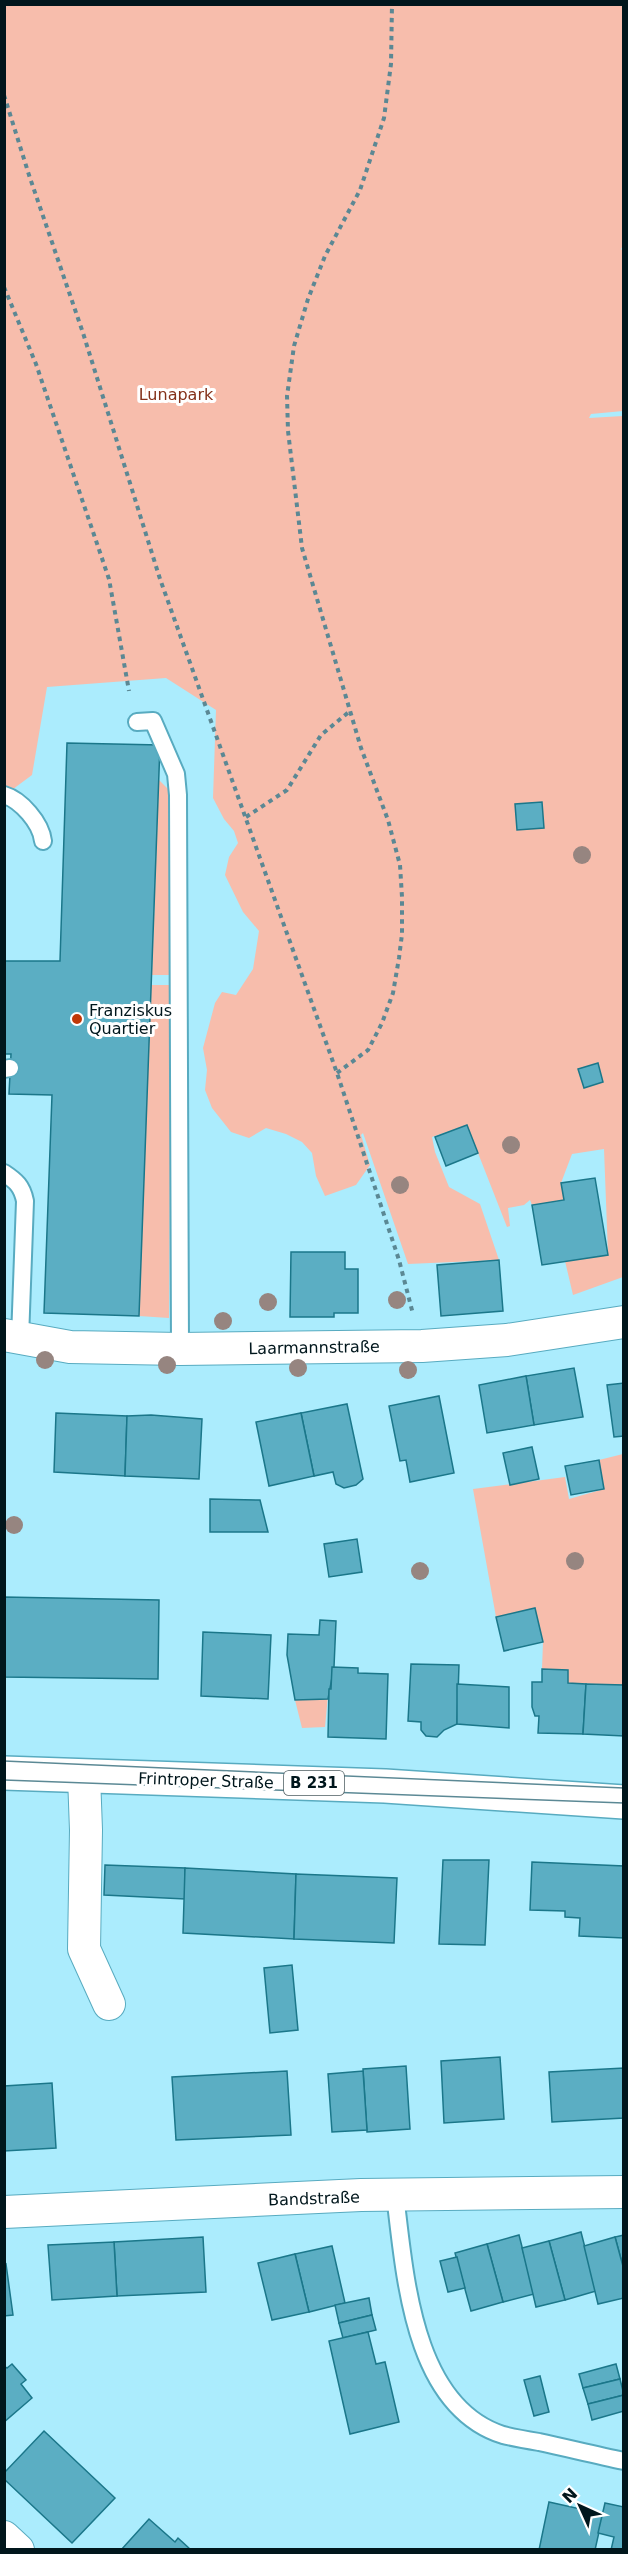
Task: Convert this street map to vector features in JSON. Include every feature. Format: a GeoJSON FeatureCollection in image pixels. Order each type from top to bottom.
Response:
{"type":"FeatureCollection","features":[{"type":"Feature","properties":{"kind":"main road","name":"Frintroper Straße"},"geometry":{"type":"LineString","coordinates":[[4,1773],[385,1786],[624,1802]]}},
{"type":"Feature","properties":{"kind":"street","name":"Laarmannstraße"},"geometry":{"type":"LineString","coordinates":[[12,1337],[70,1347],[180,1349],[422,1346],[507,1340],[624,1322]]}},
{"type":"Feature","properties":{"kind":"street"},"geometry":{"type":"LineString","coordinates":[[84,1776],[86,1830],[84,1949],[109,2004]]}},
{"type":"Feature","properties":{"kind":"street","name":"Bandstraße"},"geometry":{"type":"LineString","coordinates":[[4,2212],[395,2195],[624,2192]]}},
{"type":"Feature","properties":{"kind":"street"},"geometry":{"type":"LineString","coordinates":[[4,2537],[18,2550]]}},
{"type":"Feature","properties":{"kind":"lane"},"geometry":{"type":"LineString","coordinates":[[137,722],[153,721],[176,774],[178,795],[180,1349]]}},
{"type":"Feature","properties":{"kind":"lane"},"geometry":{"type":"LineString","coordinates":[[4,795],[14,798],[21,804],[42,834],[43,841]]}},
{"type":"Feature","properties":{"kind":"lane"},"geometry":{"type":"LineString","coordinates":[[4,1173],[17,1182],[23,1191],[25,1201],[12,1337]]}},
{"type":"Feature","properties":{"kind":"lane"},"geometry":{"type":"LineString","coordinates":[[395,2195],[404,2272],[415,2321],[434,2376],[464,2413],[502,2434],[624,2461]]}},
{"type":"Feature","properties":{"kind":"path"},"geometry":{"type":"LineString","coordinates":[[337,1073],[368,1050],[382,1023],[393,993],[402,934],[399,865],[388,820],[370,777],[323,628],[302,548],[288,431],[287,396],[294,346],[308,299],[325,256],[360,190],[384,118],[391,64],[392,4]]}},
{"type":"Feature","properties":{"kind":"path"},"geometry":{"type":"LineString","coordinates":[[4,94],[83,333],[160,579],[337,1073],[399,1260],[422,1346]]}},
{"type":"Feature","properties":{"kind":"path"},"geometry":{"type":"LineString","coordinates":[[4,287],[36,364],[109,579],[129,692]]}},
{"type":"Feature","properties":{"kind":"path"},"geometry":{"type":"LineString","coordinates":[[246,817],[287,790],[321,735],[350,711]]}},
{"type":"Feature","properties":{"kind":"green space","name":"Lunapark"},"geometry":{"type":"Polygon","coordinates":[[[5,5],[623,5],[624,244],[621,249],[624,252],[623,411],[591,414],[589,418],[623,416],[623,1277],[573,1295],[565,1261],[608,1254],[604,1149],[572,1154],[561,1183],[564,1200],[532,1205],[530,1200],[524,1205],[508,1208],[510,1226],[507,1227],[467,1125],[432,1137],[435,1152],[449,1187],[480,1204],[499,1260],[408,1264],[363,1133],[361,1135],[370,1165],[356,1185],[325,1196],[316,1176],[312,1153],[302,1142],[266,1128],[249,1138],[231,1132],[212,1108],[205,1090],[207,1070],[203,1048],[215,1003],[222,992],[236,995],[253,969],[259,931],[243,912],[225,875],[229,857],[238,843],[234,831],[224,819],[213,798],[216,710],[166,678],[47,687],[32,775],[5,795],[5,5]]]}},
{"type":"Feature","properties":{"kind":"green space"},"geometry":{"type":"Polygon","coordinates":[[[159,780],[169,790],[172,975],[152,975],[159,780]]]}},
{"type":"Feature","properties":{"kind":"green space"},"geometry":{"type":"Polygon","coordinates":[[[151,985],[171,985],[169,1318],[139,1316],[151,985]]]}},
{"type":"Feature","properties":{"kind":"green space"},"geometry":{"type":"Polygon","coordinates":[[[623,1454],[623,1685],[568,1683],[568,1670],[542,1669],[543,1642],[535,1608],[496,1617],[473,1489],[565,1477],[569,1499],[604,1489],[599,1460],[623,1454]]]}},
{"type":"Feature","properties":{"kind":"green space"},"geometry":{"type":"Polygon","coordinates":[[[328,1695],[325,1727],[302,1728],[295,1700],[328,1695]]]}},
{"type":"Feature","properties":{"kind":"building","name":"Franziskus Quartier"},"geometry":{"type":"Polygon","coordinates":[[[67,743],[160,745],[139,1316],[44,1313],[52,1095],[9,1094],[11,1054],[4,1054],[4,961],[60,961],[67,743]]]}},
{"type":"Feature","properties":{"kind":"building"},"geometry":{"type":"Polygon","coordinates":[[[542,802],[544,828],[517,830],[515,804],[542,802]]]}},
{"type":"Feature","properties":{"kind":"building"},"geometry":{"type":"Polygon","coordinates":[[[598,1063],[603,1082],[584,1088],[578,1069],[598,1063]]]}},
{"type":"Feature","properties":{"kind":"building"},"geometry":{"type":"Polygon","coordinates":[[[467,1125],[478,1153],[446,1166],[435,1137],[467,1125]]]}},
{"type":"Feature","properties":{"kind":"building"},"geometry":{"type":"Polygon","coordinates":[[[595,1178],[608,1255],[542,1265],[532,1205],[564,1200],[561,1183],[595,1178]]]}},
{"type":"Feature","properties":{"kind":"building"},"geometry":{"type":"Polygon","coordinates":[[[291,1252],[345,1252],[345,1269],[358,1269],[358,1313],[334,1313],[334,1317],[290,1317],[291,1252]]]}},
{"type":"Feature","properties":{"kind":"building"},"geometry":{"type":"Polygon","coordinates":[[[499,1260],[503,1311],[441,1316],[437,1265],[499,1260]]]}},
{"type":"Feature","properties":{"kind":"building"},"geometry":{"type":"Polygon","coordinates":[[[574,1368],[583,1417],[534,1425],[526,1376],[574,1368]]]}},
{"type":"Feature","properties":{"kind":"building"},"geometry":{"type":"Polygon","coordinates":[[[526,1376],[534,1425],[487,1433],[479,1385],[526,1376]]]}},
{"type":"Feature","properties":{"kind":"building"},"geometry":{"type":"Polygon","coordinates":[[[624,1383],[624,1436],[614,1437],[607,1385],[624,1383]]]}},
{"type":"Feature","properties":{"kind":"building"},"geometry":{"type":"Polygon","coordinates":[[[439,1396],[454,1473],[410,1482],[406,1460],[400,1461],[389,1406],[439,1396]]]}},
{"type":"Feature","properties":{"kind":"building"},"geometry":{"type":"Polygon","coordinates":[[[347,1404],[363,1479],[356,1485],[344,1488],[336,1484],[333,1472],[314,1476],[301,1413],[347,1404]]]}},
{"type":"Feature","properties":{"kind":"building"},"geometry":{"type":"Polygon","coordinates":[[[56,1413],[127,1416],[125,1476],[54,1472],[56,1413]]]}},
{"type":"Feature","properties":{"kind":"building"},"geometry":{"type":"Polygon","coordinates":[[[301,1413],[314,1476],[269,1486],[256,1422],[301,1413]]]}},
{"type":"Feature","properties":{"kind":"building"},"geometry":{"type":"Polygon","coordinates":[[[151,1415],[202,1419],[199,1479],[125,1476],[127,1416],[151,1415]]]}},
{"type":"Feature","properties":{"kind":"building"},"geometry":{"type":"Polygon","coordinates":[[[532,1447],[539,1479],[510,1485],[503,1453],[532,1447]]]}},
{"type":"Feature","properties":{"kind":"building"},"geometry":{"type":"Polygon","coordinates":[[[599,1460],[604,1489],[571,1495],[565,1466],[599,1460]]]}},
{"type":"Feature","properties":{"kind":"building"},"geometry":{"type":"Polygon","coordinates":[[[210,1499],[260,1500],[268,1532],[210,1532],[210,1499]]]}},
{"type":"Feature","properties":{"kind":"building"},"geometry":{"type":"Polygon","coordinates":[[[357,1539],[362,1572],[329,1577],[324,1544],[357,1539]]]}},
{"type":"Feature","properties":{"kind":"building"},"geometry":{"type":"Polygon","coordinates":[[[4,1597],[159,1600],[158,1679],[4,1677],[4,1597]]]}},
{"type":"Feature","properties":{"kind":"building"},"geometry":{"type":"Polygon","coordinates":[[[535,1608],[543,1642],[504,1651],[496,1617],[535,1608]]]}},
{"type":"Feature","properties":{"kind":"building"},"geometry":{"type":"Polygon","coordinates":[[[320,1620],[336,1621],[334,1667],[328,1699],[295,1700],[287,1655],[288,1634],[319,1635],[320,1620]]]}},
{"type":"Feature","properties":{"kind":"building"},"geometry":{"type":"Polygon","coordinates":[[[203,1632],[271,1635],[268,1699],[201,1696],[203,1632]]]}},
{"type":"Feature","properties":{"kind":"building"},"geometry":{"type":"Polygon","coordinates":[[[411,1664],[459,1665],[457,1724],[444,1730],[437,1737],[426,1736],[421,1730],[421,1722],[408,1721],[411,1664]]]}},
{"type":"Feature","properties":{"kind":"building"},"geometry":{"type":"Polygon","coordinates":[[[332,1667],[358,1668],[358,1673],[388,1674],[386,1739],[328,1737],[332,1667]]]}},
{"type":"Feature","properties":{"kind":"building"},"geometry":{"type":"Polygon","coordinates":[[[542,1669],[568,1670],[568,1683],[586,1684],[583,1734],[538,1733],[539,1716],[535,1716],[532,1707],[532,1682],[542,1682],[542,1669]]]}},
{"type":"Feature","properties":{"kind":"building"},"geometry":{"type":"Polygon","coordinates":[[[457,1684],[509,1687],[509,1728],[457,1724],[457,1684]]]}},
{"type":"Feature","properties":{"kind":"building"},"geometry":{"type":"Polygon","coordinates":[[[586,1684],[624,1685],[624,1736],[583,1734],[586,1684]]]}},
{"type":"Feature","properties":{"kind":"building"},"geometry":{"type":"Polygon","coordinates":[[[443,1860],[489,1860],[485,1945],[439,1944],[443,1860]]]}},
{"type":"Feature","properties":{"kind":"building"},"geometry":{"type":"Polygon","coordinates":[[[532,1862],[624,1866],[624,1938],[579,1936],[580,1918],[565,1917],[565,1911],[530,1910],[532,1862]]]}},
{"type":"Feature","properties":{"kind":"building"},"geometry":{"type":"Polygon","coordinates":[[[105,1865],[185,1868],[185,1899],[104,1895],[105,1865]]]}},
{"type":"Feature","properties":{"kind":"building"},"geometry":{"type":"Polygon","coordinates":[[[185,1868],[296,1874],[294,1939],[183,1933],[185,1868]]]}},
{"type":"Feature","properties":{"kind":"building"},"geometry":{"type":"Polygon","coordinates":[[[296,1874],[397,1878],[394,1943],[294,1939],[296,1874]]]}},
{"type":"Feature","properties":{"kind":"building"},"geometry":{"type":"Polygon","coordinates":[[[292,1965],[298,2030],[270,2033],[264,1968],[292,1965]]]}},
{"type":"Feature","properties":{"kind":"building"},"geometry":{"type":"Polygon","coordinates":[[[500,2057],[504,2119],[444,2123],[441,2061],[500,2057]]]}},
{"type":"Feature","properties":{"kind":"building"},"geometry":{"type":"Polygon","coordinates":[[[406,2066],[410,2129],[367,2132],[363,2069],[406,2066]]]}},
{"type":"Feature","properties":{"kind":"building"},"geometry":{"type":"Polygon","coordinates":[[[624,2068],[624,2118],[552,2122],[549,2072],[624,2068]]]}},
{"type":"Feature","properties":{"kind":"building"},"geometry":{"type":"Polygon","coordinates":[[[287,2071],[291,2135],[176,2140],[172,2077],[287,2071]]]}},
{"type":"Feature","properties":{"kind":"building"},"geometry":{"type":"Polygon","coordinates":[[[363,2071],[367,2130],[332,2132],[328,2074],[363,2071]]]}},
{"type":"Feature","properties":{"kind":"building"},"geometry":{"type":"Polygon","coordinates":[[[52,2083],[56,2148],[4,2151],[4,2086],[52,2083]]]}},
{"type":"Feature","properties":{"kind":"building"},"geometry":{"type":"Polygon","coordinates":[[[581,2232],[596,2291],[565,2300],[549,2241],[581,2232]]]}},
{"type":"Feature","properties":{"kind":"building"},"geometry":{"type":"Polygon","coordinates":[[[519,2235],[534,2294],[503,2302],[487,2244],[519,2235]]]}},
{"type":"Feature","properties":{"kind":"building"},"geometry":{"type":"Polygon","coordinates":[[[624,2235],[624,2270],[615,2237],[624,2235]]]}},
{"type":"Feature","properties":{"kind":"building"},"geometry":{"type":"Polygon","coordinates":[[[203,2237],[206,2292],[117,2296],[114,2242],[203,2237]]]}},
{"type":"Feature","properties":{"kind":"building"},"geometry":{"type":"Polygon","coordinates":[[[615,2237],[624,2270],[624,2298],[598,2304],[584,2246],[615,2237]]]}},
{"type":"Feature","properties":{"kind":"building"},"geometry":{"type":"Polygon","coordinates":[[[549,2241],[565,2300],[536,2307],[522,2248],[549,2241]]]}},
{"type":"Feature","properties":{"kind":"building"},"geometry":{"type":"Polygon","coordinates":[[[114,2242],[117,2296],[52,2300],[48,2245],[114,2242]]]}},
{"type":"Feature","properties":{"kind":"building"},"geometry":{"type":"Polygon","coordinates":[[[487,2244],[503,2302],[471,2311],[455,2253],[487,2244]]]}},
{"type":"Feature","properties":{"kind":"building"},"geometry":{"type":"Polygon","coordinates":[[[332,2246],[345,2303],[309,2312],[295,2254],[332,2246]]]}},
{"type":"Feature","properties":{"kind":"building"},"geometry":{"type":"Polygon","coordinates":[[[295,2254],[309,2312],[272,2320],[258,2263],[295,2254]]]}},
{"type":"Feature","properties":{"kind":"building"},"geometry":{"type":"Polygon","coordinates":[[[457,2257],[465,2288],[448,2292],[440,2261],[457,2257]]]}},
{"type":"Feature","properties":{"kind":"building"},"geometry":{"type":"Polygon","coordinates":[[[6,2264],[13,2315],[4,2316],[4,2265],[6,2264]]]}},
{"type":"Feature","properties":{"kind":"building"},"geometry":{"type":"Polygon","coordinates":[[[369,2298],[372,2315],[339,2323],[335,2305],[369,2298]]]}},
{"type":"Feature","properties":{"kind":"building"},"geometry":{"type":"Polygon","coordinates":[[[372,2315],[376,2330],[343,2338],[339,2323],[372,2315]]]}},
{"type":"Feature","properties":{"kind":"building"},"geometry":{"type":"Polygon","coordinates":[[[368,2332],[376,2364],[385,2362],[399,2422],[350,2434],[329,2341],[368,2332]]]}},
{"type":"Feature","properties":{"kind":"building"},"geometry":{"type":"Polygon","coordinates":[[[12,2364],[26,2380],[21,2384],[32,2398],[4,2422],[4,2366],[7,2368],[12,2364]]]}},
{"type":"Feature","properties":{"kind":"building"},"geometry":{"type":"Polygon","coordinates":[[[616,2364],[620,2379],[583,2388],[579,2374],[616,2364]]]}},
{"type":"Feature","properties":{"kind":"building"},"geometry":{"type":"Polygon","coordinates":[[[540,2376],[549,2412],[534,2416],[524,2380],[540,2376]]]}},
{"type":"Feature","properties":{"kind":"building"},"geometry":{"type":"Polygon","coordinates":[[[620,2379],[624,2395],[588,2404],[583,2388],[620,2379]]]}},
{"type":"Feature","properties":{"kind":"building"},"geometry":{"type":"Polygon","coordinates":[[[624,2395],[624,2411],[592,2420],[588,2404],[624,2395]]]}},
{"type":"Feature","properties":{"kind":"building"},"geometry":{"type":"Polygon","coordinates":[[[44,2431],[115,2498],[72,2543],[4,2479],[4,2473],[44,2431]]]}},
{"type":"Feature","properties":{"kind":"building"},"geometry":{"type":"Polygon","coordinates":[[[549,2502],[603,2514],[595,2550],[539,2550],[549,2502]]]}},
{"type":"Feature","properties":{"kind":"building"},"geometry":{"type":"Polygon","coordinates":[[[605,2503],[624,2507],[624,2550],[611,2550],[614,2537],[598,2533],[605,2503]]]}},
{"type":"Feature","properties":{"kind":"building"},"geometry":{"type":"Polygon","coordinates":[[[149,2519],[175,2542],[178,2538],[191,2550],[121,2550],[149,2519]]]}},
{"type":"Feature","properties":{"kind":"tram line"},"geometry":{"type":"LineString","coordinates":[[4,1761],[624,1788]]}},
{"type":"Feature","properties":{"kind":"tram line"},"geometry":{"type":"LineString","coordinates":[[4,1780],[624,1803]]}},
{"type":"Feature","properties":{"kind":"place","name":"Franziskus Quartier"},"geometry":{"type":"Point","coordinates":[77,1019]}}]}
